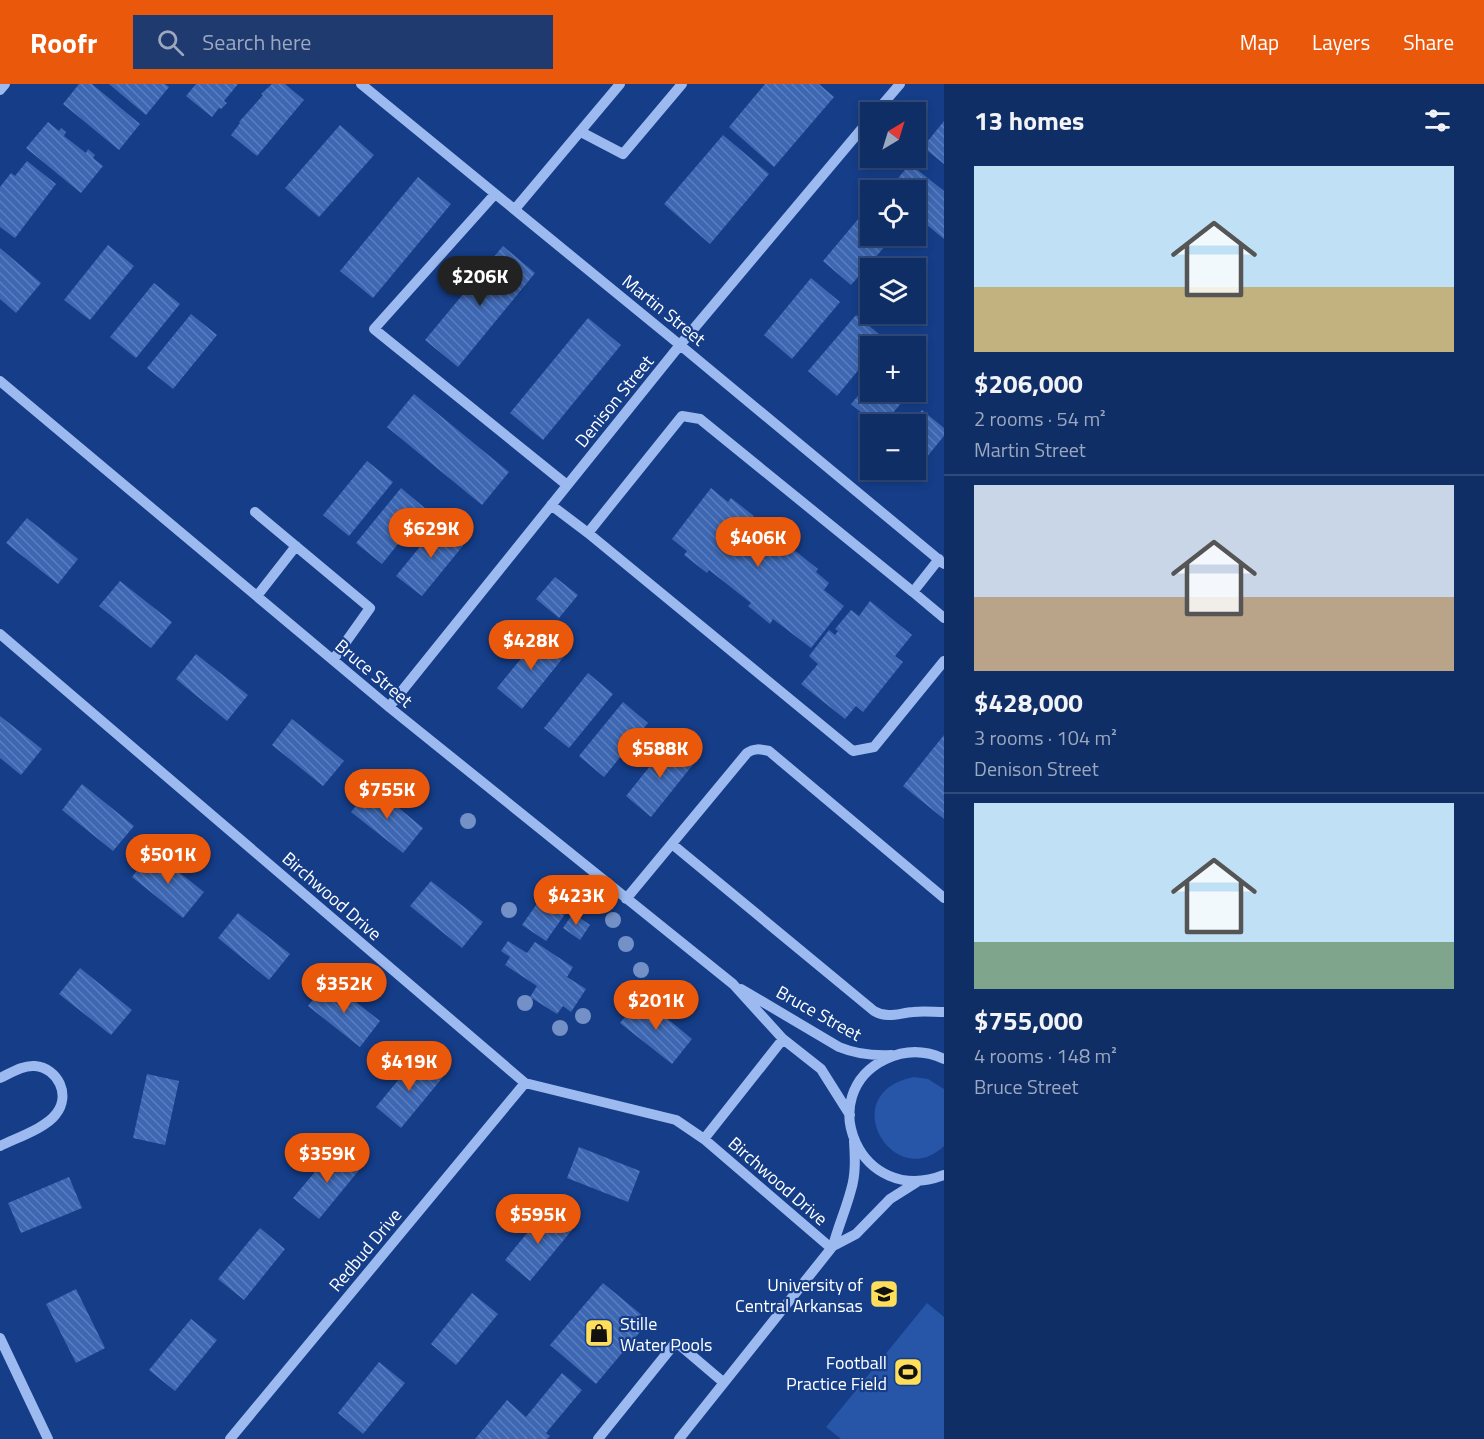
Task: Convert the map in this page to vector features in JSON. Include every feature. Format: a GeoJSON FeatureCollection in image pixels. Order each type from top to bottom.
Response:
{"type":"FeatureCollection","features":[{"type":"Feature","properties":{"kind":"street"},"geometry":{"type":"LineString","coordinates":[[0,90],[5,84]]}},
{"type":"Feature","properties":{"kind":"street","name":"Martin Street"},"geometry":{"type":"LineString","coordinates":[[361,84],[681,345],[941,562]]}},
{"type":"Feature","properties":{"kind":"street"},"geometry":{"type":"LineString","coordinates":[[515,209],[620,84]]}},
{"type":"Feature","properties":{"kind":"street"},"geometry":{"type":"LineString","coordinates":[[581,132],[623,154],[682,84]]}},
{"type":"Feature","properties":{"kind":"street"},"geometry":{"type":"LineString","coordinates":[[885,102],[900,84]]}},
{"type":"Feature","properties":{"kind":"street","name":"Denison Street"},"geometry":{"type":"LineString","coordinates":[[389,707],[681,345],[860,131]]}},
{"type":"Feature","properties":{"kind":"street"},"geometry":{"type":"LineString","coordinates":[[495,194],[374,329],[567,485]]}},
{"type":"Feature","properties":{"kind":"street","name":"Bruce Street"},"geometry":{"type":"LineString","coordinates":[[0,381],[389,707],[733,984],[838,1047],[874,1056],[918,1052],[930,1054]]}},
{"type":"Feature","properties":{"kind":"street"},"geometry":{"type":"LineString","coordinates":[[588,533],[682,416],[700,419],[944,618]]}},
{"type":"Feature","properties":{"kind":"street"},"geometry":{"type":"LineString","coordinates":[[551,506],[588,533],[854,751],[874,747],[944,661]]}},
{"type":"Feature","properties":{"kind":"street"},"geometry":{"type":"LineString","coordinates":[[255,512],[370,608],[333,660]]}},
{"type":"Feature","properties":{"kind":"street"},"geometry":{"type":"LineString","coordinates":[[257,596],[297,546]]}},
{"type":"Feature","properties":{"kind":"street"},"geometry":{"type":"LineString","coordinates":[[913,592],[941,562]]}},
{"type":"Feature","properties":{"kind":"street","name":"Birchwood Drive"},"geometry":{"type":"LineString","coordinates":[[0,634],[525,1083],[676,1120],[704,1139],[832,1247]]}},
{"type":"Feature","properties":{"kind":"street"},"geometry":{"type":"LineString","coordinates":[[626,899],[752,749],[769,751],[944,898]]}},
{"type":"Feature","properties":{"kind":"street"},"geometry":{"type":"LineString","coordinates":[[672,844],[874,1011],[889,1016],[914,1012],[944,1012]]}},
{"type":"Feature","properties":{"kind":"street","name":"Bruce Street"},"geometry":{"type":"LineString","coordinates":[[733,984],[783,1039],[821,1069],[850,1115]]}},
{"type":"Feature","properties":{"kind":"street","name":"Birchwood Drive"},"geometry":{"type":"LineString","coordinates":[[704,1139],[783,1039]]}},
{"type":"Feature","properties":{"kind":"street"},"geometry":{"type":"LineString","coordinates":[[930,1054],[944,1052]]}},
{"type":"Feature","properties":{"kind":"street"},"geometry":{"type":"LineString","coordinates":[[930,1054],[944,1059]]}},
{"type":"Feature","properties":{"kind":"street"},"geometry":{"type":"LineString","coordinates":[[679,1439],[832,1247],[852,1188],[855,1161],[850,1115],[852,1102],[862,1078],[877,1065],[894,1055]]}},
{"type":"Feature","properties":{"kind":"street"},"geometry":{"type":"LineString","coordinates":[[0,1078],[33,1065],[44,1068],[58,1080],[63,1095],[60,1109],[47,1123],[0,1146]]}},
{"type":"Feature","properties":{"kind":"street","name":"Redbud Drive"},"geometry":{"type":"LineString","coordinates":[[230,1439],[525,1083]]}},
{"type":"Feature","properties":{"kind":"street"},"geometry":{"type":"LineString","coordinates":[[854,1141],[861,1153],[880,1172],[904,1181],[917,1182],[932,1180],[944,1175]]}},
{"type":"Feature","properties":{"kind":"street"},"geometry":{"type":"LineString","coordinates":[[932,1180],[944,1183]]}},
{"type":"Feature","properties":{"kind":"street"},"geometry":{"type":"LineString","coordinates":[[832,1247],[856,1234],[890,1199],[917,1182]]}},
{"type":"Feature","properties":{"kind":"street"},"geometry":{"type":"LineString","coordinates":[[0,1338],[48,1439]]}},
{"type":"Feature","properties":{"kind":"street"},"geometry":{"type":"LineString","coordinates":[[599,1439],[676,1342],[723,1382]]}},
{"type":"Feature","properties":{"kind":"shaded area"},"geometry":{"type":"Polygon","coordinates":[[[914,1077],[928,1079],[944,1089],[944,1146],[925,1157],[907,1158],[891,1149],[880,1136],[875,1119],[877,1101],[890,1087],[914,1077]]]}},
{"type":"Feature","properties":{"kind":"shaded area","name":"Football Practice Field"},"geometry":{"type":"Polygon","coordinates":[[[927,1303],[944,1317],[944,1439],[841,1439],[826,1427],[927,1303]]]}},
{"type":"Feature","properties":{"kind":"building"},"geometry":{"type":"Polygon","coordinates":[[[79,84],[92,84],[140,124],[119,150],[63,104],[79,84]]]}},
{"type":"Feature","properties":{"kind":"building"},"geometry":{"type":"Polygon","coordinates":[[[109,84],[165,84],[169,87],[146,115],[109,84]]]}},
{"type":"Feature","properties":{"kind":"building"},"geometry":{"type":"Polygon","coordinates":[[[196,84],[238,84],[224,101],[227,103],[221,109],[219,108],[212,117],[186,96],[196,84]]]}},
{"type":"Feature","properties":{"kind":"building"},"geometry":{"type":"Polygon","coordinates":[[[272,84],[285,84],[304,100],[257,156],[231,135],[239,122],[263,95],[261,94],[272,84]]]}},
{"type":"Feature","properties":{"kind":"building"},"geometry":{"type":"Polygon","coordinates":[[[765,84],[819,84],[834,97],[774,167],[729,127],[765,84]]]}},
{"type":"Feature","properties":{"kind":"building"},"geometry":{"type":"Polygon","coordinates":[[[944,121],[944,164],[926,149],[926,143],[944,121]]]}},
{"type":"Feature","properties":{"kind":"building"},"geometry":{"type":"Polygon","coordinates":[[[48,122],[59,131],[61,128],[66,132],[64,136],[86,153],[88,149],[95,155],[93,158],[103,166],[81,193],[26,148],[48,122]]]}},
{"type":"Feature","properties":{"kind":"building"},"geometry":{"type":"Polygon","coordinates":[[[340,125],[374,155],[319,217],[285,188],[340,125]]]}},
{"type":"Feature","properties":{"kind":"building"},"geometry":{"type":"Polygon","coordinates":[[[723,135],[769,174],[710,244],[664,204],[723,135]]]}},
{"type":"Feature","properties":{"kind":"building"},"geometry":{"type":"Polygon","coordinates":[[[27,161],[56,184],[15,238],[0,227],[0,187],[11,173],[15,176],[27,161]]]}},
{"type":"Feature","properties":{"kind":"building"},"geometry":{"type":"Polygon","coordinates":[[[907,168],[915,168],[944,191],[944,239],[926,224],[926,180],[896,180],[907,168]]]}},
{"type":"Feature","properties":{"kind":"building"},"geometry":{"type":"Polygon","coordinates":[[[418,177],[451,204],[373,298],[340,271],[418,177]]]}},
{"type":"Feature","properties":{"kind":"building"},"geometry":{"type":"Polygon","coordinates":[[[860,217],[860,246],[885,246],[875,258],[860,258],[860,275],[851,285],[823,261],[860,217]]]}},
{"type":"Feature","properties":{"kind":"building"},"geometry":{"type":"Polygon","coordinates":[[[108,245],[134,266],[90,320],[64,300],[108,245]]]}},
{"type":"Feature","properties":{"kind":"building"},"geometry":{"type":"Polygon","coordinates":[[[503,246],[535,273],[458,367],[425,340],[503,246]]]}},
{"type":"Feature","properties":{"kind":"building"},"geometry":{"type":"Polygon","coordinates":[[[0,248],[41,283],[16,313],[0,299],[0,248]]]}},
{"type":"Feature","properties":{"kind":"building"},"geometry":{"type":"Polygon","coordinates":[[[811,278],[840,302],[792,359],[764,335],[811,278]]]}},
{"type":"Feature","properties":{"kind":"building"},"geometry":{"type":"Polygon","coordinates":[[[154,283],[180,304],[136,358],[110,337],[154,283]]]}},
{"type":"Feature","properties":{"kind":"building"},"geometry":{"type":"Polygon","coordinates":[[[191,314],[217,335],[173,389],[147,368],[191,314]]]}},
{"type":"Feature","properties":{"kind":"building"},"geometry":{"type":"Polygon","coordinates":[[[856,315],[860,318],[860,324],[867,324],[881,336],[860,336],[860,368],[837,396],[808,371],[856,315]]]}},
{"type":"Feature","properties":{"kind":"building"},"geometry":{"type":"Polygon","coordinates":[[[588,318],[621,345],[543,440],[510,413],[588,318]]]}},
{"type":"Feature","properties":{"kind":"building"},"geometry":{"type":"Polygon","coordinates":[[[414,394],[509,472],[482,505],[387,427],[414,394]]]}},
{"type":"Feature","properties":{"kind":"building"},"geometry":{"type":"Polygon","coordinates":[[[860,394],[860,402],[902,402],[892,414],[863,414],[851,404],[860,394]]]}},
{"type":"Feature","properties":{"kind":"building"},"geometry":{"type":"Polygon","coordinates":[[[922,410],[944,428],[944,436],[926,458],[926,414],[919,414],[922,410]]]}},
{"type":"Feature","properties":{"kind":"building"},"geometry":{"type":"Polygon","coordinates":[[[367,461],[393,482],[349,536],[323,515],[367,461]]]}},
{"type":"Feature","properties":{"kind":"building"},"geometry":{"type":"Polygon","coordinates":[[[401,488],[426,509],[382,564],[356,543],[401,488]]]}},
{"type":"Feature","properties":{"kind":"building"},"geometry":{"type":"Polygon","coordinates":[[[711,488],[728,502],[731,498],[754,516],[751,520],[818,569],[816,572],[829,583],[824,590],[844,606],[811,648],[773,619],[770,624],[748,606],[751,603],[709,570],[707,573],[684,555],[687,551],[672,539],[711,488]]]}},
{"type":"Feature","properties":{"kind":"building"},"geometry":{"type":"Polygon","coordinates":[[[27,518],[78,559],[58,584],[6,543],[27,518]]]}},
{"type":"Feature","properties":{"kind":"building"},"geometry":{"type":"Polygon","coordinates":[[[441,521],[466,542],[422,596],[396,576],[441,521]]]}},
{"type":"Feature","properties":{"kind":"building"},"geometry":{"type":"Polygon","coordinates":[[[555,577],[578,595],[559,618],[536,599],[555,577]]]}},
{"type":"Feature","properties":{"kind":"building"},"geometry":{"type":"Polygon","coordinates":[[[120,581],[172,622],[151,648],[99,606],[120,581]]]}},
{"type":"Feature","properties":{"kind":"building"},"geometry":{"type":"Polygon","coordinates":[[[870,601],[912,635],[895,656],[903,662],[863,712],[856,706],[845,719],[801,684],[818,664],[809,656],[829,630],[835,635],[838,631],[835,629],[851,610],[859,616],[870,601]]]}},
{"type":"Feature","properties":{"kind":"building"},"geometry":{"type":"Polygon","coordinates":[[[541,634],[566,654],[522,709],[497,688],[541,634]]]}},
{"type":"Feature","properties":{"kind":"building"},"geometry":{"type":"Polygon","coordinates":[[[196,654],[248,695],[227,721],[176,679],[196,654]]]}},
{"type":"Feature","properties":{"kind":"building"},"geometry":{"type":"Polygon","coordinates":[[[588,673],[613,694],[569,748],[544,728],[588,673]]]}},
{"type":"Feature","properties":{"kind":"building"},"geometry":{"type":"Polygon","coordinates":[[[623,702],[648,723],[604,777],[579,756],[623,702]]]}},
{"type":"Feature","properties":{"kind":"building"},"geometry":{"type":"Polygon","coordinates":[[[0,716],[42,749],[21,775],[0,758],[0,716]]]}},
{"type":"Feature","properties":{"kind":"building"},"geometry":{"type":"Polygon","coordinates":[[[292,719],[344,761],[323,786],[272,745],[292,719]]]}},
{"type":"Feature","properties":{"kind":"building"},"geometry":{"type":"Polygon","coordinates":[[[944,735],[944,819],[903,786],[944,735]]]}},
{"type":"Feature","properties":{"kind":"building"},"geometry":{"type":"Polygon","coordinates":[[[670,741],[695,762],[651,817],[626,796],[670,741]]]}},
{"type":"Feature","properties":{"kind":"building"},"geometry":{"type":"Polygon","coordinates":[[[82,784],[134,826],[113,851],[62,810],[82,784]]]}},
{"type":"Feature","properties":{"kind":"building"},"geometry":{"type":"Polygon","coordinates":[[[372,786],[423,828],[403,853],[351,812],[372,786]]]}},
{"type":"Feature","properties":{"kind":"building"},"geometry":{"type":"Polygon","coordinates":[[[152,851],[204,892],[183,918],[132,877],[152,851]]]}},
{"type":"Feature","properties":{"kind":"building"},"geometry":{"type":"Polygon","coordinates":[[[431,881],[483,922],[462,948],[410,906],[431,881]]]}},
{"type":"Feature","properties":{"kind":"building"},"geometry":{"type":"Polygon","coordinates":[[[541,898],[565,914],[546,941],[522,925],[541,898]]]}},
{"type":"Feature","properties":{"kind":"building"},"geometry":{"type":"Polygon","coordinates":[[[238,913],[290,954],[269,980],[218,938],[238,913]]]}},
{"type":"Feature","properties":{"kind":"building"},"geometry":{"type":"Polygon","coordinates":[[[573,913],[590,925],[580,940],[563,928],[573,913]]]}},
{"type":"Feature","properties":{"kind":"building"},"geometry":{"type":"Polygon","coordinates":[[[508,941],[527,953],[535,942],[573,967],[567,977],[586,989],[571,1012],[563,1006],[557,1014],[530,997],[537,986],[505,965],[510,957],[501,951],[508,941]]]}},
{"type":"Feature","properties":{"kind":"building"},"geometry":{"type":"Polygon","coordinates":[[[80,968],[132,1010],[111,1035],[59,994],[80,968]]]}},
{"type":"Feature","properties":{"kind":"building"},"geometry":{"type":"Polygon","coordinates":[[[328,980],[380,1021],[360,1047],[308,1006],[328,980]]]}},
{"type":"Feature","properties":{"kind":"building"},"geometry":{"type":"Polygon","coordinates":[[[641,997],[692,1039],[672,1064],[620,1023],[641,997]]]}},
{"type":"Feature","properties":{"kind":"building"},"geometry":{"type":"Polygon","coordinates":[[[418,1056],[443,1077],[401,1128],[376,1107],[418,1056]]]}},
{"type":"Feature","properties":{"kind":"building"},"geometry":{"type":"Polygon","coordinates":[[[147,1074],[179,1081],[165,1145],[133,1138],[147,1074]]]}},
{"type":"Feature","properties":{"kind":"building"},"geometry":{"type":"Polygon","coordinates":[[[579,1147],[640,1171],[628,1202],[567,1178],[579,1147]]]}},
{"type":"Feature","properties":{"kind":"building"},"geometry":{"type":"Polygon","coordinates":[[[335,1148],[360,1169],[319,1219],[293,1198],[335,1148]]]}},
{"type":"Feature","properties":{"kind":"building"},"geometry":{"type":"Polygon","coordinates":[[[69,1177],[82,1208],[21,1233],[8,1203],[69,1177]]]}},
{"type":"Feature","properties":{"kind":"building"},"geometry":{"type":"Polygon","coordinates":[[[547,1209],[572,1230],[530,1281],[505,1260],[547,1209]]]}},
{"type":"Feature","properties":{"kind":"building"},"geometry":{"type":"Polygon","coordinates":[[[260,1228],[285,1249],[244,1300],[218,1279],[260,1228]]]}},
{"type":"Feature","properties":{"kind":"building","name":"Stille Water Pools"},"geometry":{"type":"Polygon","coordinates":[[[603,1283],[649,1321],[596,1384],[550,1345],[603,1283]]]}},
{"type":"Feature","properties":{"kind":"building"},"geometry":{"type":"Polygon","coordinates":[[[76,1289],[105,1348],[76,1363],[46,1304],[76,1289]]]}},
{"type":"Feature","properties":{"kind":"building"},"geometry":{"type":"Polygon","coordinates":[[[472,1293],[498,1314],[456,1365],[431,1344],[472,1293]]]}},
{"type":"Feature","properties":{"kind":"building"},"geometry":{"type":"Polygon","coordinates":[[[191,1319],[217,1340],[175,1391],[149,1370],[191,1319]]]}},
{"type":"Feature","properties":{"kind":"building"},"geometry":{"type":"Polygon","coordinates":[[[379,1362],[405,1383],[363,1434],[338,1413],[379,1362]]]}},
{"type":"Feature","properties":{"kind":"building"},"geometry":{"type":"Polygon","coordinates":[[[562,1373],[582,1390],[546,1433],[550,1436],[547,1439],[475,1439],[507,1400],[526,1417],[562,1373]]]}},
{"type":"Feature","properties":{"kind":"place","name":"University of Central Arkansas"},"geometry":{"type":"Point","coordinates":[884,1294]}},
{"type":"Feature","properties":{"kind":"place","name":"Stille Water Pools"},"geometry":{"type":"Point","coordinates":[599,1333]}},
{"type":"Feature","properties":{"kind":"place","name":"Football Practice Field"},"geometry":{"type":"Point","coordinates":[908,1372]}}]}
